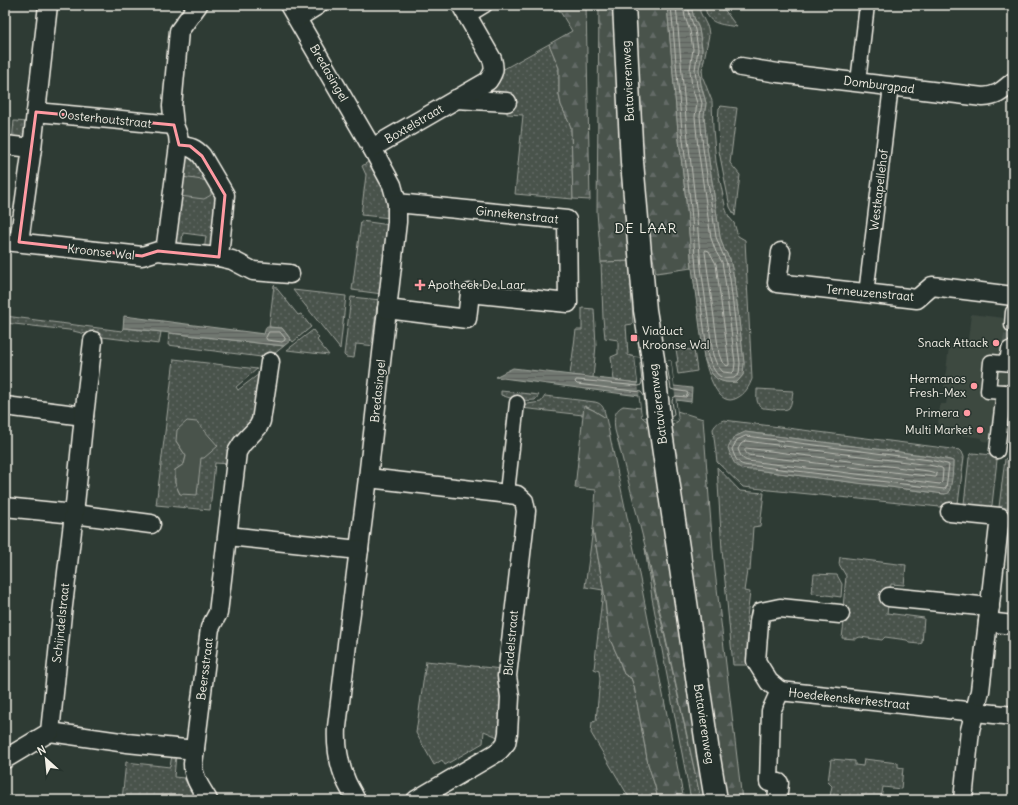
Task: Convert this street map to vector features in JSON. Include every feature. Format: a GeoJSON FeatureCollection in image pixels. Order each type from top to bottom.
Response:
{"type":"FeatureCollection","features":[{"type":"Feature","properties":{"kind":"main road","name":"Batavierenweg"},"geometry":{"type":"LineString","coordinates":[[624,5],[632,162],[645,310],[659,419],[716,800]]}},
{"type":"Feature","properties":{"kind":"street"},"geometry":{"type":"LineString","coordinates":[[12,242],[32,148],[48,5]]}},
{"type":"Feature","properties":{"kind":"street"},"geometry":{"type":"LineString","coordinates":[[165,252],[179,145],[178,135],[174,125],[172,106],[180,32],[198,5]]}},
{"type":"Feature","properties":{"kind":"street"},"geometry":{"type":"LineString","coordinates":[[293,11],[318,5]]}},
{"type":"Feature","properties":{"kind":"street","name":"Boxtelstraat"},"geometry":{"type":"LineString","coordinates":[[372,148],[488,81],[492,75],[494,67],[492,58],[464,10],[485,5]]}},
{"type":"Feature","properties":{"kind":"street"},"geometry":{"type":"LineString","coordinates":[[858,82],[867,5]]}},
{"type":"Feature","properties":{"kind":"street","name":"Bredasingel"},"geometry":{"type":"LineString","coordinates":[[293,11],[372,148],[392,185],[397,203],[397,222],[337,736],[339,754],[347,782],[356,800]]}},
{"type":"Feature","properties":{"kind":"street","name":"Domburgpad"},"geometry":{"type":"LineString","coordinates":[[741,67],[778,73],[983,97],[992,96],[1001,92],[1013,82]]}},
{"type":"Feature","properties":{"kind":"street","name":"Westkapellehof"},"geometry":{"type":"LineString","coordinates":[[866,294],[891,86]]}},
{"type":"Feature","properties":{"kind":"street","name":"Boxtelstraat"},"geometry":{"type":"LineString","coordinates":[[456,99],[507,102]]}},
{"type":"Feature","properties":{"kind":"street","name":"Oosterhoutstraat"},"geometry":{"type":"LineString","coordinates":[[36,112],[174,125]]}},
{"type":"Feature","properties":{"kind":"street"},"geometry":{"type":"LineString","coordinates":[[5,145],[32,148]]}},
{"type":"Feature","properties":{"kind":"street"},"geometry":{"type":"LineString","coordinates":[[179,145],[190,146],[202,156],[225,195],[219,257]]}},
{"type":"Feature","properties":{"kind":"street","name":"Ginnekenstraat"},"geometry":{"type":"LineString","coordinates":[[387,309],[467,319],[470,293],[568,303],[567,220],[397,203]]}},
{"type":"Feature","properties":{"kind":"street","name":"Kroonse Wal"},"geometry":{"type":"LineString","coordinates":[[12,242],[142,256],[158,251],[219,257],[232,260],[253,271],[290,274]]}},
{"type":"Feature","properties":{"kind":"street","name":"Terneuzenstraat"},"geometry":{"type":"LineString","coordinates":[[781,252],[777,283],[916,299],[932,286],[1013,296]]}},
{"type":"Feature","properties":{"kind":"street","name":"Schijndelstraat"},"geometry":{"type":"LineString","coordinates":[[50,732],[93,341]]}},
{"type":"Feature","properties":{"kind":"street"},"geometry":{"type":"LineString","coordinates":[[997,451],[1008,393],[988,391],[991,362],[1010,364],[1008,349]]}},
{"type":"Feature","properties":{"kind":"street","name":"Beersstraat"},"geometry":{"type":"LineString","coordinates":[[208,800],[194,777],[193,764],[210,628],[218,613],[238,452],[242,444],[258,427],[261,421],[270,362]]}},
{"type":"Feature","properties":{"kind":"street"},"geometry":{"type":"LineString","coordinates":[[508,494],[517,403]]}},
{"type":"Feature","properties":{"kind":"street"},"geometry":{"type":"LineString","coordinates":[[5,406],[84,416]]}},
{"type":"Feature","properties":{"kind":"street","name":"Bladelstraat"},"geometry":{"type":"LineString","coordinates":[[368,478],[517,495],[524,501],[526,511],[507,676],[510,698],[506,743],[496,753],[416,800]]}},
{"type":"Feature","properties":{"kind":"street"},"geometry":{"type":"LineString","coordinates":[[5,507],[151,524]]}},
{"type":"Feature","properties":{"kind":"street"},"geometry":{"type":"LineString","coordinates":[[950,512],[1000,517],[980,691],[970,730],[963,800]]}},
{"type":"Feature","properties":{"kind":"street"},"geometry":{"type":"LineString","coordinates":[[228,536],[359,550]]}},
{"type":"Feature","properties":{"kind":"street"},"geometry":{"type":"LineString","coordinates":[[889,597],[989,615],[1013,625]]}},
{"type":"Feature","properties":{"kind":"street"},"geometry":{"type":"LineString","coordinates":[[780,691],[769,682],[756,661],[761,612],[780,608],[840,614]]}},
{"type":"Feature","properties":{"kind":"street","name":"Hoedekenskerkestraat"},"geometry":{"type":"LineString","coordinates":[[777,800],[779,783],[769,782],[769,774],[771,711],[780,691],[1013,716]]}},
{"type":"Feature","properties":{"kind":"street"},"geometry":{"type":"LineString","coordinates":[[5,759],[50,732],[127,743],[195,750]]}},
{"type":"Feature","properties":{"kind":"highlighted area"},"geometry":{"type":"Polygon","coordinates":[[[36,112],[174,125],[179,145],[190,146],[202,156],[225,195],[219,257],[158,251],[142,256],[19,242],[36,112]]]}},
{"type":"Feature","properties":{"kind":"shaded area"},"geometry":{"type":"Polygon","coordinates":[[[971,314],[1013,319],[1013,445],[982,441],[982,438],[937,432],[940,404],[946,404],[948,388],[944,387],[949,346],[967,348],[971,314]]]}},
{"type":"Feature","properties":{"kind":"green space"},"geometry":{"type":"Polygon","coordinates":[[[556,5],[586,5],[590,200],[573,199],[571,127],[561,105],[559,94],[559,68],[549,44],[572,31],[556,5]]]}},
{"type":"Feature","properties":{"kind":"green space"},"geometry":{"type":"Polygon","coordinates":[[[599,5],[613,5],[630,261],[601,262],[597,212],[599,5]]]}},
{"type":"Feature","properties":{"kind":"green space"},"geometry":{"type":"Polygon","coordinates":[[[630,5],[667,5],[692,268],[656,273],[646,215],[630,5]]]}},
{"type":"Feature","properties":{"kind":"green space"},"geometry":{"type":"Polygon","coordinates":[[[691,5],[700,5],[700,12],[708,28],[709,35],[702,70],[703,78],[712,101],[716,162],[726,210],[734,223],[738,236],[745,240],[752,379],[742,394],[737,398],[730,400],[719,394],[714,387],[704,358],[712,374],[719,380],[724,382],[737,382],[743,375],[744,363],[734,278],[730,259],[724,249],[720,237],[707,147],[704,116],[706,103],[701,85],[699,69],[702,49],[699,29],[693,15],[691,5]]]}},
{"type":"Feature","properties":{"kind":"green space"},"geometry":{"type":"Polygon","coordinates":[[[705,5],[721,5],[737,27],[720,24],[711,20],[706,12],[705,5]]]}},
{"type":"Feature","properties":{"kind":"green space"},"geometry":{"type":"Polygon","coordinates":[[[549,44],[559,68],[559,94],[561,105],[571,127],[573,199],[515,194],[523,115],[507,114],[508,93],[491,92],[489,90],[502,70],[549,44]]]}},
{"type":"Feature","properties":{"kind":"green space"},"geometry":{"type":"Polygon","coordinates":[[[721,106],[737,108],[730,163],[740,175],[735,216],[730,207],[719,151],[718,120],[719,108],[721,106]]]}},
{"type":"Feature","properties":{"kind":"green space"},"geometry":{"type":"Polygon","coordinates":[[[14,121],[29,122],[24,139],[12,141],[14,121]]]}},
{"type":"Feature","properties":{"kind":"green space"},"geometry":{"type":"Polygon","coordinates":[[[192,154],[219,196],[214,246],[204,251],[206,236],[183,233],[181,248],[176,247],[173,239],[183,155],[192,154]]]}},
{"type":"Feature","properties":{"kind":"green space"},"geometry":{"type":"Polygon","coordinates":[[[370,162],[387,191],[391,218],[361,215],[366,175],[362,166],[370,162]]]}},
{"type":"Feature","properties":{"kind":"green space"},"geometry":{"type":"Polygon","coordinates":[[[182,177],[209,181],[211,186],[211,195],[204,199],[180,196],[182,177]]]}},
{"type":"Feature","properties":{"kind":"green space"},"geometry":{"type":"Polygon","coordinates":[[[361,221],[390,225],[382,294],[352,290],[361,221]]]}},
{"type":"Feature","properties":{"kind":"green space"},"geometry":{"type":"Polygon","coordinates":[[[630,261],[633,324],[626,325],[628,355],[635,357],[638,383],[614,380],[611,357],[618,354],[618,340],[605,338],[603,318],[601,262],[630,261]]]}},
{"type":"Feature","properties":{"kind":"green space"},"geometry":{"type":"Polygon","coordinates":[[[274,285],[298,315],[301,314],[311,327],[293,342],[282,328],[269,327],[274,285]]]}},
{"type":"Feature","properties":{"kind":"green space"},"geometry":{"type":"Polygon","coordinates":[[[293,290],[346,296],[340,349],[293,290]]]}},
{"type":"Feature","properties":{"kind":"green space"},"geometry":{"type":"Polygon","coordinates":[[[351,297],[381,300],[382,302],[377,306],[372,342],[376,346],[356,344],[354,358],[346,357],[344,355],[351,297]]]}},
{"type":"Feature","properties":{"kind":"green space"},"geometry":{"type":"Polygon","coordinates":[[[582,308],[594,309],[596,345],[593,378],[570,375],[576,330],[582,330],[582,308]]]}},
{"type":"Feature","properties":{"kind":"green space"},"geometry":{"type":"Polygon","coordinates":[[[5,316],[122,331],[123,328],[161,332],[159,344],[94,336],[69,330],[5,323],[5,316]]]}},
{"type":"Feature","properties":{"kind":"green space"},"geometry":{"type":"Polygon","coordinates":[[[313,330],[319,338],[317,340],[329,355],[287,350],[313,330]]]}},
{"type":"Feature","properties":{"kind":"green space"},"geometry":{"type":"Polygon","coordinates":[[[169,333],[284,346],[269,358],[168,345],[169,333]]]}},
{"type":"Feature","properties":{"kind":"green space"},"geometry":{"type":"Polygon","coordinates":[[[676,349],[694,350],[697,371],[678,374],[676,349]]]}},
{"type":"Feature","properties":{"kind":"green space"},"geometry":{"type":"Polygon","coordinates":[[[174,359],[257,369],[236,387],[238,390],[259,374],[253,419],[231,464],[215,463],[210,510],[156,505],[174,359]],[[176,441],[186,456],[184,464],[175,470],[175,483],[180,494],[201,458],[176,441]]]}},
{"type":"Feature","properties":{"kind":"green space"},"geometry":{"type":"Polygon","coordinates":[[[757,389],[793,391],[789,408],[777,410],[763,408],[758,402],[757,389]]]}},
{"type":"Feature","properties":{"kind":"green space"},"geometry":{"type":"Polygon","coordinates":[[[501,391],[539,395],[535,400],[522,400],[501,395],[501,391]]]}},
{"type":"Feature","properties":{"kind":"green space"},"geometry":{"type":"Polygon","coordinates":[[[545,396],[598,403],[603,408],[606,418],[585,406],[583,415],[521,408],[521,405],[541,402],[545,396]]]}},
{"type":"Feature","properties":{"kind":"green space"},"geometry":{"type":"Polygon","coordinates":[[[584,406],[606,418],[684,800],[658,800],[648,764],[634,686],[631,678],[624,674],[609,637],[604,592],[593,529],[596,490],[575,488],[584,406]]]}},
{"type":"Feature","properties":{"kind":"green space"},"geometry":{"type":"Polygon","coordinates":[[[623,406],[641,408],[642,417],[651,425],[682,654],[700,773],[706,800],[701,800],[648,557],[615,430],[614,419],[617,410],[623,406]]]}},
{"type":"Feature","properties":{"kind":"green space"},"geometry":{"type":"Polygon","coordinates":[[[677,411],[703,419],[714,563],[742,800],[724,800],[670,427],[678,421],[677,411]]]}},
{"type":"Feature","properties":{"kind":"green space"},"geometry":{"type":"Polygon","coordinates":[[[724,420],[960,450],[964,457],[958,504],[950,508],[743,487],[717,462],[713,429],[717,423],[724,420]],[[745,432],[755,470],[945,494],[952,475],[953,462],[930,456],[745,432]]]}},
{"type":"Feature","properties":{"kind":"green space"},"geometry":{"type":"Polygon","coordinates":[[[187,421],[197,422],[218,446],[204,458],[201,458],[197,495],[180,494],[175,483],[175,470],[184,464],[186,456],[176,441],[177,430],[187,421]]]}},
{"type":"Feature","properties":{"kind":"green space"},"geometry":{"type":"Polygon","coordinates":[[[973,453],[992,455],[997,460],[992,505],[990,507],[964,506],[969,458],[973,453]]]}},
{"type":"Feature","properties":{"kind":"green space"},"geometry":{"type":"Polygon","coordinates":[[[1008,456],[1013,456],[1013,475],[1008,485],[1011,485],[1013,493],[1013,509],[999,507],[1005,459],[1008,456]]]}},
{"type":"Feature","properties":{"kind":"green space"},"geometry":{"type":"Polygon","coordinates":[[[717,467],[740,491],[764,493],[760,526],[753,527],[750,571],[747,571],[744,591],[750,592],[746,626],[754,627],[750,665],[733,665],[722,550],[717,467]]]}},
{"type":"Feature","properties":{"kind":"green space"},"geometry":{"type":"Polygon","coordinates":[[[593,529],[604,592],[609,637],[624,674],[631,678],[634,686],[648,764],[658,800],[629,800],[630,799],[591,733],[592,722],[596,721],[600,679],[599,671],[594,669],[603,590],[585,587],[593,529]]]}},
{"type":"Feature","properties":{"kind":"green space"},"geometry":{"type":"Polygon","coordinates":[[[645,548],[701,800],[691,800],[652,598],[645,548]]]}},
{"type":"Feature","properties":{"kind":"green space"},"geometry":{"type":"Polygon","coordinates":[[[840,557],[906,565],[904,585],[891,584],[887,613],[924,618],[922,643],[909,643],[907,640],[885,637],[882,640],[860,637],[855,639],[842,638],[844,622],[842,618],[846,576],[839,564],[840,557]]]}},
{"type":"Feature","properties":{"kind":"green space"},"geometry":{"type":"Polygon","coordinates":[[[814,574],[837,575],[842,584],[841,597],[812,593],[814,574]]]}},
{"type":"Feature","properties":{"kind":"green space"},"geometry":{"type":"Polygon","coordinates":[[[426,661],[502,669],[505,696],[500,738],[484,731],[483,743],[445,765],[442,760],[434,765],[416,733],[426,661]]]}},
{"type":"Feature","properties":{"kind":"green space"},"geometry":{"type":"Polygon","coordinates":[[[172,755],[176,755],[174,777],[184,778],[195,799],[122,800],[126,762],[170,767],[172,755]]]}},
{"type":"Feature","properties":{"kind":"green space"},"geometry":{"type":"Polygon","coordinates":[[[831,759],[855,761],[855,765],[863,766],[864,759],[898,763],[898,767],[903,768],[901,789],[883,787],[881,799],[875,800],[841,800],[841,798],[830,796],[832,786],[828,782],[831,759]]]}},
{"type":"Feature","properties":{"kind":"water"},"geometry":{"type":"Polygon","coordinates":[[[667,5],[691,5],[693,15],[699,29],[702,49],[699,69],[701,85],[706,103],[704,116],[707,147],[720,237],[724,249],[730,259],[734,278],[744,363],[743,375],[737,382],[724,382],[716,378],[712,374],[704,358],[692,268],[667,5]]]}},
{"type":"Feature","properties":{"kind":"water"},"geometry":{"type":"Polygon","coordinates":[[[124,316],[264,334],[266,327],[282,328],[291,340],[284,346],[123,328],[124,316]]]}},
{"type":"Feature","properties":{"kind":"water"},"geometry":{"type":"Polygon","coordinates":[[[635,357],[671,361],[674,386],[692,388],[691,402],[676,400],[678,421],[642,417],[639,396],[495,377],[513,368],[638,383],[635,357]]]}},
{"type":"Feature","properties":{"kind":"water"},"geometry":{"type":"Polygon","coordinates":[[[745,432],[930,456],[950,460],[953,461],[953,465],[952,481],[949,493],[945,494],[740,468],[732,459],[728,448],[734,437],[745,432]]]}},
{"type":"Feature","properties":{"kind":"pier"},"geometry":{"type":"Polygon","coordinates":[[[635,357],[671,361],[678,421],[642,417],[635,357]]]}},
{"type":"Feature","properties":{"kind":"tunnel"},"geometry":{"type":"LineString","coordinates":[[1009,349],[1012,325]]}},
{"type":"Feature","properties":{"kind":"place","name":"Apotheek De Laar"},"geometry":{"type":"Point","coordinates":[420,285]}},
{"type":"Feature","properties":{"kind":"place","name":"Viaduct Kroonse Wal"},"geometry":{"type":"Point","coordinates":[634,338]}},
{"type":"Feature","properties":{"kind":"place","name":"Snack Attack"},"geometry":{"type":"Point","coordinates":[996,343]}},
{"type":"Feature","properties":{"kind":"place","name":"Hermanos Fresh-Mex"},"geometry":{"type":"Point","coordinates":[974,386]}},
{"type":"Feature","properties":{"kind":"place","name":"Primera"},"geometry":{"type":"Point","coordinates":[967,413]}},
{"type":"Feature","properties":{"kind":"place","name":"Multi Market"},"geometry":{"type":"Point","coordinates":[980,430]}},
{"type":"Feature","properties":{"kind":"district","name":"DE LAAR"},"geometry":{"type":"Point","coordinates":[646,228]}}]}
